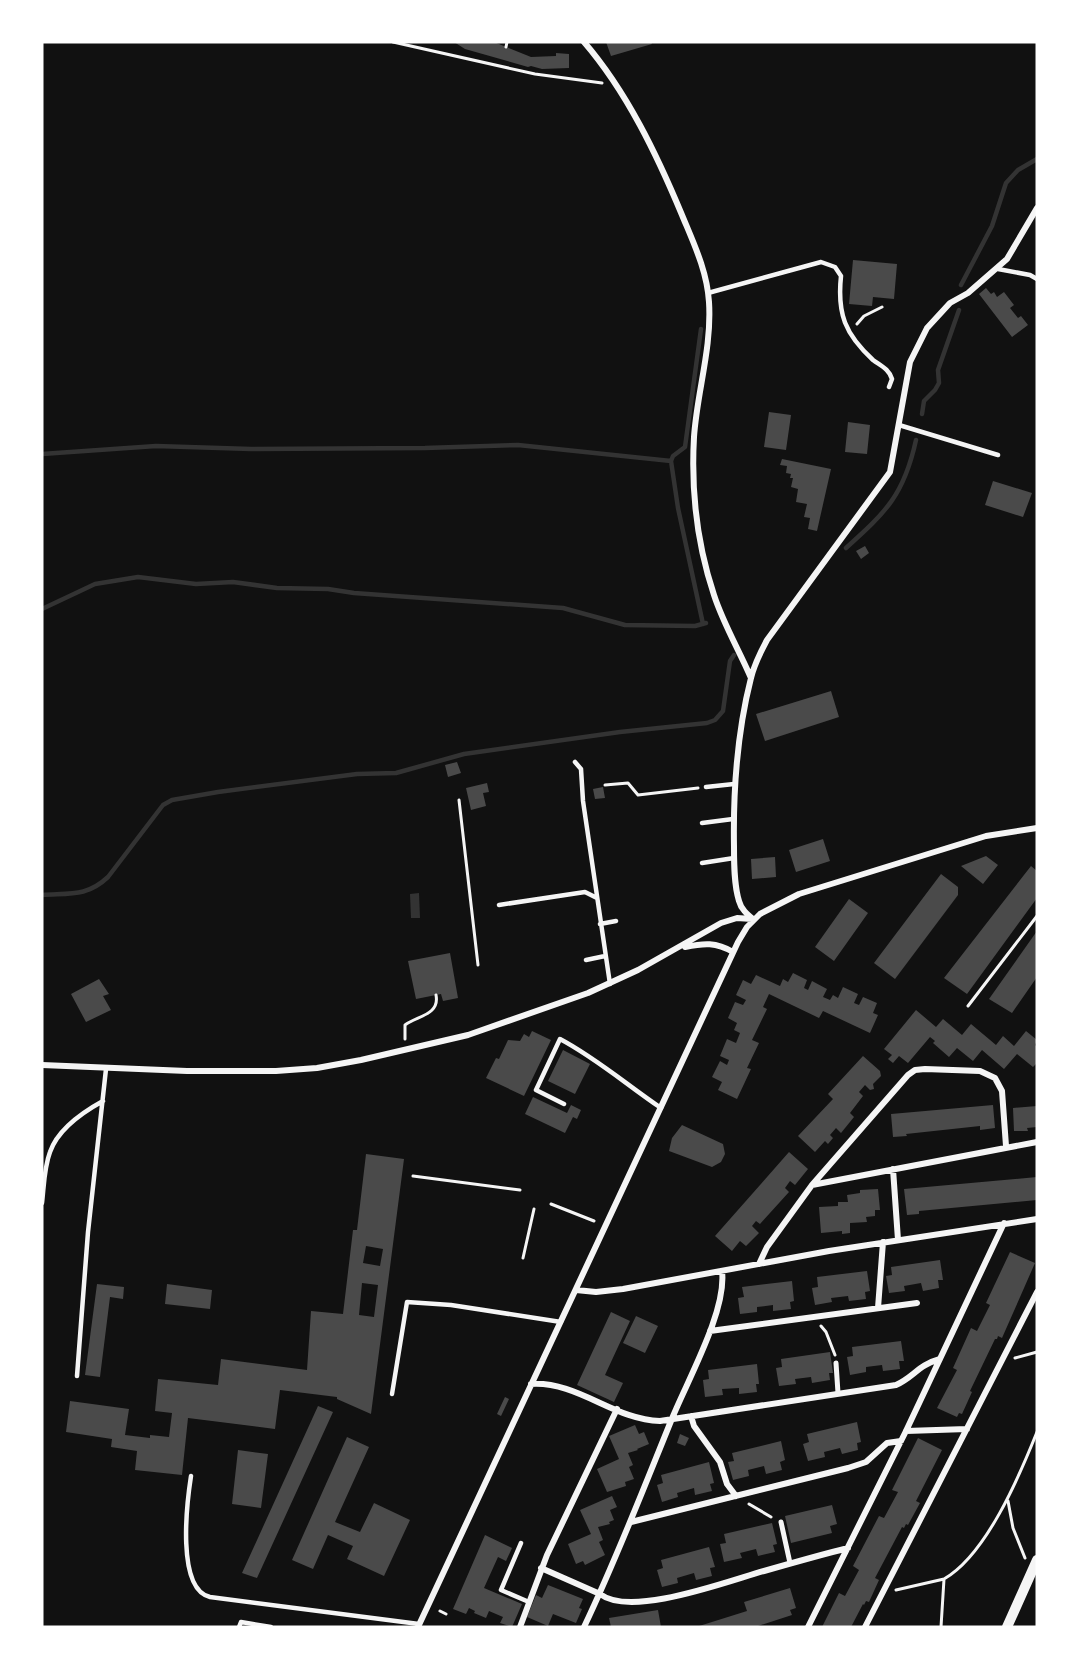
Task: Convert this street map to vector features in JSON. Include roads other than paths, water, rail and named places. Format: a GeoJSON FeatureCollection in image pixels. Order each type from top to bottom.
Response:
{"type":"FeatureCollection","features":[{"type":"Feature","properties":{"kind":"street"},"geometry":{"type":"LineString","coordinates":[[584,42],[604,66],[670,185],[699,255],[708,293],[708,342],[694,435],[692,481],[698,528],[714,594],[751,678]]}},
{"type":"Feature","properties":{"kind":"street"},"geometry":{"type":"LineString","coordinates":[[753,919],[739,902],[734,858],[733,819],[734,784],[742,722],[751,678],[767,640],[890,472],[910,362],[927,328],[950,303],[968,293],[998,268],[1017,243],[1037,208]]}},
{"type":"Feature","properties":{"kind":"street"},"geometry":{"type":"LineString","coordinates":[[421,1626],[531,1383],[733,952],[753,919],[782,901],[854,876],[986,836],[1037,828]]}},
{"type":"Feature","properties":{"kind":"street"},"geometry":{"type":"LineString","coordinates":[[42,1065],[187,1071],[293,1070],[330,1066],[468,1035],[506,1022],[610,984],[721,923],[737,918],[753,919]]}},
{"type":"Feature","properties":{"kind":"street"},"geometry":{"type":"LineString","coordinates":[[679,948],[711,943],[722,945],[733,952]]}},
{"type":"Feature","properties":{"kind":"street"},"geometry":{"type":"LineString","coordinates":[[759,1264],[767,1247],[812,1185],[896,1086],[908,1075],[920,1069],[980,1071],[995,1078],[1002,1091],[1006,1146]]}},
{"type":"Feature","properties":{"kind":"street"},"geometry":{"type":"LineString","coordinates":[[812,1185],[1006,1146],[1037,1142]]}},
{"type":"Feature","properties":{"kind":"street"},"geometry":{"type":"LineString","coordinates":[[893,1169],[898,1240]]}},
{"type":"Feature","properties":{"kind":"street"},"geometry":{"type":"LineString","coordinates":[[576,1290],[607,1292],[883,1242],[1037,1219]]}},
{"type":"Feature","properties":{"kind":"street"},"geometry":{"type":"LineString","coordinates":[[808,1627],[906,1431],[1004,1224]]}},
{"type":"Feature","properties":{"kind":"street"},"geometry":{"type":"LineString","coordinates":[[878,1308],[883,1242]]}},
{"type":"Feature","properties":{"kind":"street"},"geometry":{"type":"LineString","coordinates":[[584,1627],[631,1522],[710,1331],[722,1298],[724,1281],[722,1270]]}},
{"type":"Feature","properties":{"kind":"street"},"geometry":{"type":"LineString","coordinates":[[865,1627],[1037,1292]]}},
{"type":"Feature","properties":{"kind":"street"},"geometry":{"type":"LineString","coordinates":[[710,1331],[917,1303]]}},
{"type":"Feature","properties":{"kind":"street"},"geometry":{"type":"LineString","coordinates":[[531,1383],[551,1383],[563,1386],[652,1421],[896,1385],[923,1365],[940,1359]]}},
{"type":"Feature","properties":{"kind":"street"},"geometry":{"type":"LineString","coordinates":[[836,1363],[838,1393]]}},
{"type":"Feature","properties":{"kind":"street"},"geometry":{"type":"LineString","coordinates":[[520,1627],[541,1568],[617,1409]]}},
{"type":"Feature","properties":{"kind":"street"},"geometry":{"type":"LineString","coordinates":[[691,1416],[694,1426],[720,1462],[727,1484],[736,1496]]}},
{"type":"Feature","properties":{"kind":"street"},"geometry":{"type":"LineString","coordinates":[[906,1431],[967,1429]]}},
{"type":"Feature","properties":{"kind":"street"},"geometry":{"type":"LineString","coordinates":[[631,1522],[856,1466],[868,1460],[887,1443],[901,1441]]}},
{"type":"Feature","properties":{"kind":"street"},"geometry":{"type":"LineString","coordinates":[[781,1522],[790,1563]]}},
{"type":"Feature","properties":{"kind":"street"},"geometry":{"type":"LineString","coordinates":[[541,1568],[600,1594],[606,1599],[618,1602],[652,1600],[848,1548]]}},
{"type":"Feature","properties":{"kind":"street"},"geometry":{"type":"LineString","coordinates":[[1007,1627],[1032,1561]]}},
{"type":"Feature","properties":{"kind":"lane"},"geometry":{"type":"LineString","coordinates":[[708,293],[821,262],[835,267],[841,276],[839,295],[842,318],[874,360],[891,374],[892,380],[889,387]]}},
{"type":"Feature","properties":{"kind":"lane"},"geometry":{"type":"LineString","coordinates":[[998,268],[1030,275],[1037,279]]}},
{"type":"Feature","properties":{"kind":"lane"},"geometry":{"type":"LineString","coordinates":[[899,425],[998,455]]}},
{"type":"Feature","properties":{"kind":"lane"},"geometry":{"type":"LineString","coordinates":[[575,762],[581,769],[583,801],[610,984]]}},
{"type":"Feature","properties":{"kind":"lane"},"geometry":{"type":"LineString","coordinates":[[706,787],[734,784]]}},
{"type":"Feature","properties":{"kind":"lane"},"geometry":{"type":"LineString","coordinates":[[702,823],[733,819]]}},
{"type":"Feature","properties":{"kind":"lane"},"geometry":{"type":"LineString","coordinates":[[702,863],[734,858]]}},
{"type":"Feature","properties":{"kind":"lane"},"geometry":{"type":"LineString","coordinates":[[499,905],[585,892],[597,898]]}},
{"type":"Feature","properties":{"kind":"lane"},"geometry":{"type":"LineString","coordinates":[[600,924],[616,921]]}},
{"type":"Feature","properties":{"kind":"lane"},"geometry":{"type":"LineString","coordinates":[[586,960],[605,956]]}},
{"type":"Feature","properties":{"kind":"lane"},"geometry":{"type":"LineString","coordinates":[[564,1104],[536,1090],[560,1039],[591,1056],[608,1071],[661,1108]]}},
{"type":"Feature","properties":{"kind":"lane"},"geometry":{"type":"LineString","coordinates":[[77,1376],[88,1232],[106,1069]]}},
{"type":"Feature","properties":{"kind":"lane"},"geometry":{"type":"LineString","coordinates":[[42,1203],[49,1155],[53,1144],[71,1123],[102,1101]]}},
{"type":"Feature","properties":{"kind":"lane"},"geometry":{"type":"LineString","coordinates":[[392,1394],[407,1302],[451,1305],[561,1322]]}},
{"type":"Feature","properties":{"kind":"lane"},"geometry":{"type":"LineString","coordinates":[[190,1476],[186,1539],[193,1581],[201,1593],[210,1597],[421,1626]]}},
{"type":"Feature","properties":{"kind":"lane"},"geometry":{"type":"LineString","coordinates":[[521,1543],[501,1590],[529,1602]]}},
{"type":"Feature","properties":{"kind":"lane"},"geometry":{"type":"LineString","coordinates":[[239,1627],[241,1622],[271,1627]]}},
{"type":"Feature","properties":{"kind":"waterway"},"geometry":{"type":"LineString","coordinates":[[961,285],[992,226],[1006,183],[1018,170],[1037,159]]}},
{"type":"Feature","properties":{"kind":"waterway"},"geometry":{"type":"LineString","coordinates":[[922,414],[924,401],[939,383],[938,370],[959,310]]}},
{"type":"Feature","properties":{"kind":"waterway"},"geometry":{"type":"LineString","coordinates":[[671,461],[673,456],[685,447],[701,329]]}},
{"type":"Feature","properties":{"kind":"waterway"},"geometry":{"type":"LineString","coordinates":[[846,548],[883,513],[892,501],[906,475],[916,440]]}},
{"type":"Feature","properties":{"kind":"waterway"},"geometry":{"type":"LineString","coordinates":[[42,454],[156,446],[251,449],[518,445],[671,461],[678,508],[703,624]]}},
{"type":"Feature","properties":{"kind":"waterway"},"geometry":{"type":"LineString","coordinates":[[42,609],[95,584],[138,577],[196,584],[233,582],[277,588],[328,589],[354,593],[563,608],[625,625],[695,626],[706,623]]}},
{"type":"Feature","properties":{"kind":"waterway"},"geometry":{"type":"LineString","coordinates":[[42,895],[77,893],[100,883],[108,877],[163,805],[172,800],[357,774],[396,773],[464,754],[620,732],[707,723],[715,720],[723,711],[730,661],[734,655]]}}]}
